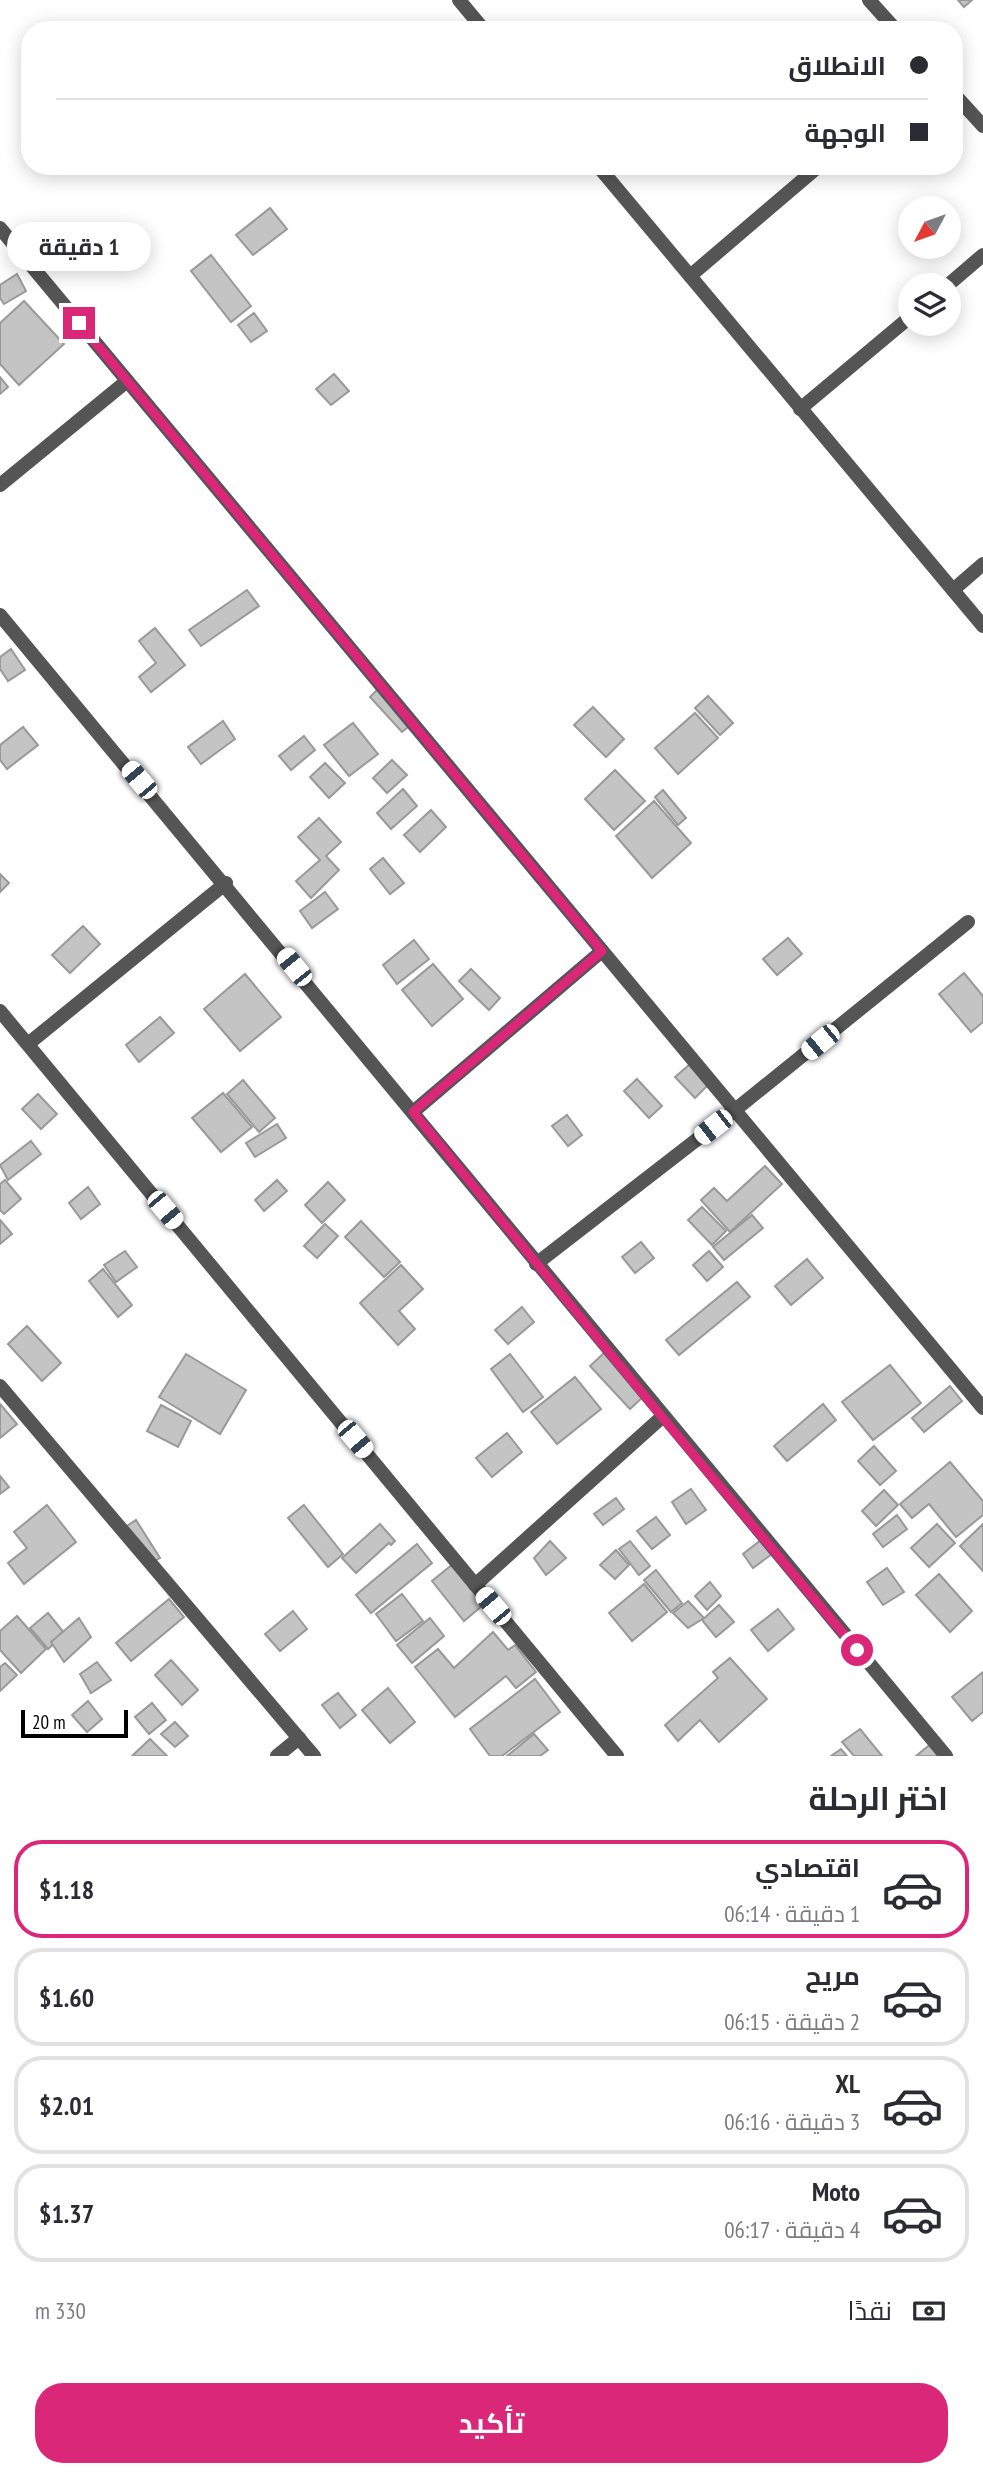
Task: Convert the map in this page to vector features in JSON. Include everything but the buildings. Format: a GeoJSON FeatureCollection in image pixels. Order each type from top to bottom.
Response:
{"type":"FeatureCollection","features":[{"type":"Feature","properties":{"kind":"street"},"geometry":{"type":"LineString","coordinates":[[459,0],[476,21]]}},
{"type":"Feature","properties":{"kind":"street"},"geometry":{"type":"LineString","coordinates":[[869,0],[888,21]]}},
{"type":"Feature","properties":{"kind":"street"},"geometry":{"type":"LineString","coordinates":[[963,104],[983,126]]}},
{"type":"Feature","properties":{"kind":"street"},"geometry":{"type":"LineString","coordinates":[[606,175],[983,626]]}},
{"type":"Feature","properties":{"kind":"street"},"geometry":{"type":"LineString","coordinates":[[690,276],[808,175]]}},
{"type":"Feature","properties":{"kind":"street"},"geometry":{"type":"LineString","coordinates":[[0,228],[983,1408]]}},
{"type":"Feature","properties":{"kind":"street"},"geometry":{"type":"LineString","coordinates":[[961,274],[983,256]]}},
{"type":"Feature","properties":{"kind":"street"},"geometry":{"type":"LineString","coordinates":[[800,409],[898,327]]}},
{"type":"Feature","properties":{"kind":"street"},"geometry":{"type":"LineString","coordinates":[[0,485],[127,381]]}},
{"type":"Feature","properties":{"kind":"street"},"geometry":{"type":"LineString","coordinates":[[953,590],[983,564]]}},
{"type":"Feature","properties":{"kind":"street"},"geometry":{"type":"LineString","coordinates":[[0,615],[226,883],[662,1417],[946,1756]]}},
{"type":"Feature","properties":{"kind":"street"},"geometry":{"type":"LineString","coordinates":[[28,1044],[226,883]]}},
{"type":"Feature","properties":{"kind":"street"},"geometry":{"type":"LineString","coordinates":[[536,1264],[735,1110],[968,922]]}},
{"type":"Feature","properties":{"kind":"street"},"geometry":{"type":"LineString","coordinates":[[413,1112],[602,951]]}},
{"type":"Feature","properties":{"kind":"street"},"geometry":{"type":"LineString","coordinates":[[0,1011],[617,1756]]}},
{"type":"Feature","properties":{"kind":"street"},"geometry":{"type":"LineString","coordinates":[[0,1387],[314,1756]]}},
{"type":"Feature","properties":{"kind":"street"},"geometry":{"type":"LineString","coordinates":[[475,1585],[662,1417]]}},
{"type":"Feature","properties":{"kind":"street"},"geometry":{"type":"LineString","coordinates":[[277,1756],[299,1738]]}},
{"type":"Feature","properties":{"kind":"route"},"geometry":{"type":"LineString","coordinates":[[79,323],[602,951],[413,1112],[857,1650]]}}]}
